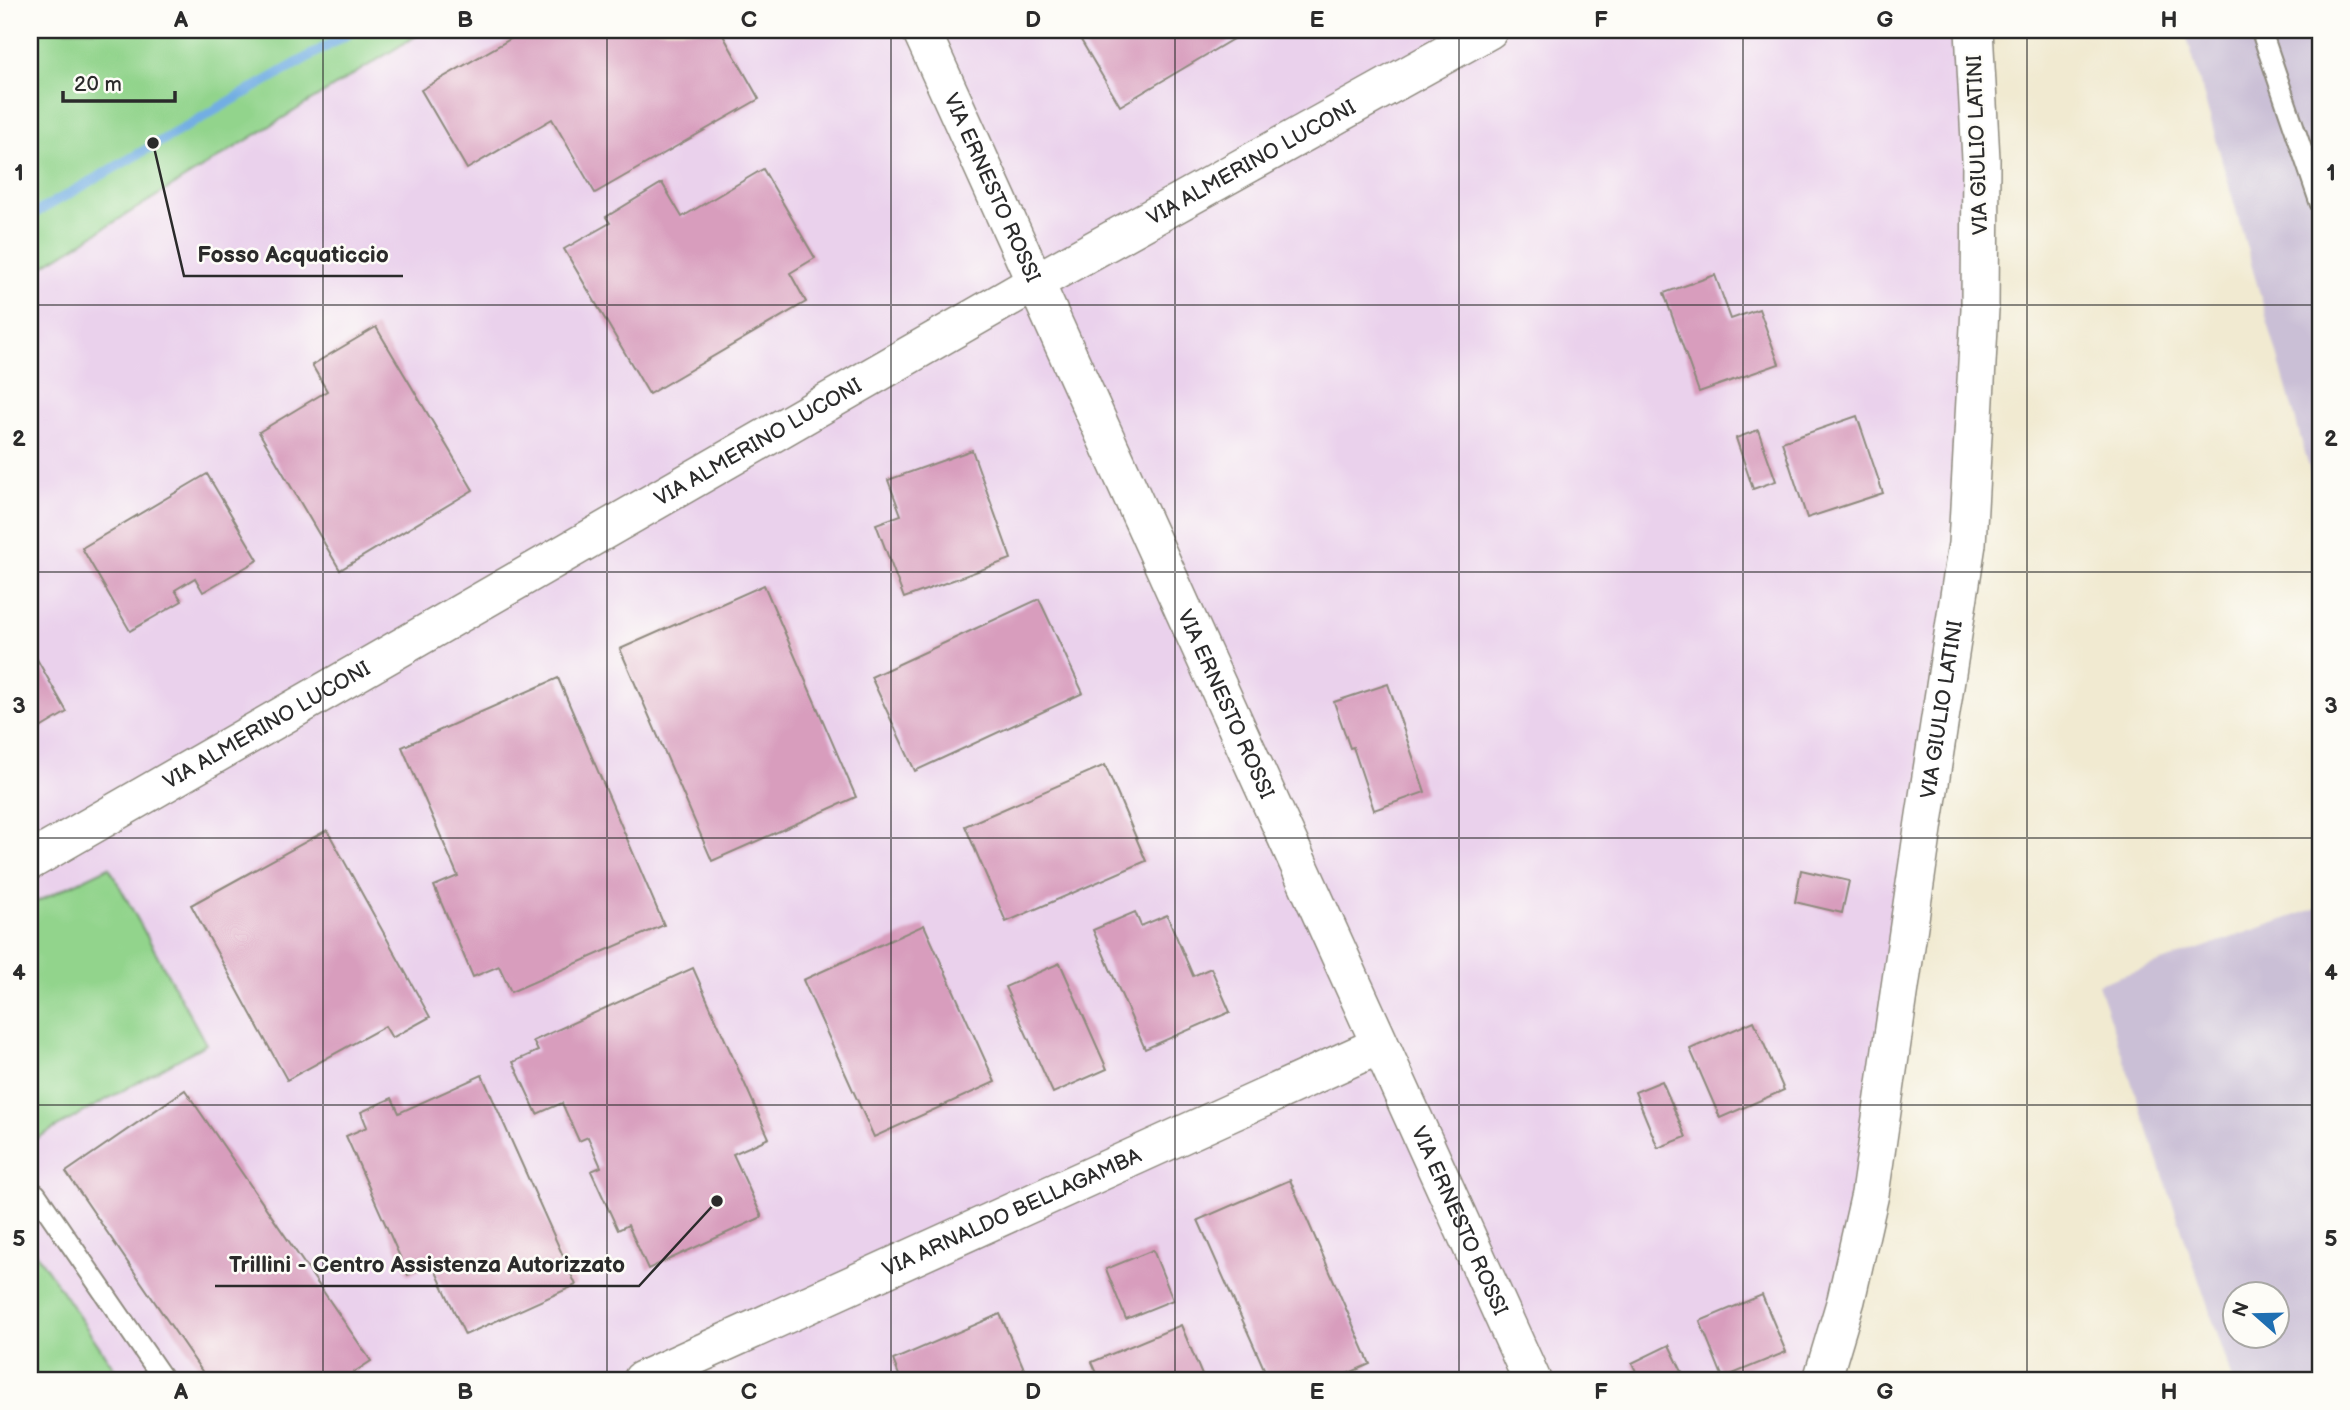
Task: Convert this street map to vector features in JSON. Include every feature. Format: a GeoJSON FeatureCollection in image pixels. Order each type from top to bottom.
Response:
{"type":"FeatureCollection","features":[{"type":"Feature","properties":{"kind":"street","name":"VIA ERNESTO ROSSI"},"geometry":{"type":"LineString","coordinates":[[921,30],[1532,1380]]}},
{"type":"Feature","properties":{"kind":"street","name":"VIA ALMERINO LUCONI"},"geometry":{"type":"LineString","coordinates":[[30,861],[1037,282],[1489,30]]}},
{"type":"Feature","properties":{"kind":"street","name":"VIA GIULIO LATINI"},"geometry":{"type":"LineString","coordinates":[[1822,1380],[1846,1300],[1870,1194],[1968,544],[1979,309],[1981,159],[1974,30]]}},
{"type":"Feature","properties":{"kind":"street","name":"VIA ARNALDO BELLAGAMBA"},"geometry":{"type":"LineString","coordinates":[[642,1380],[1380,1045]]}},
{"type":"Feature","properties":{"kind":"lane"},"geometry":{"type":"LineString","coordinates":[[2260,30],[2320,204]]}},
{"type":"Feature","properties":{"kind":"lane"},"geometry":{"type":"LineString","coordinates":[[36,1194],[164,1380]]}},
{"type":"Feature","properties":{"kind":"shaded area"},"geometry":{"type":"Polygon","coordinates":[[[423,30],[1974,30],[1967,544],[1822,1380],[30,1380],[30,274],[424,32],[423,30]]]}},
{"type":"Feature","properties":{"kind":"shaded area"},"geometry":{"type":"Polygon","coordinates":[[[2185,30],[2320,30],[2320,506],[2185,30]]]}},
{"type":"Feature","properties":{"kind":"shaded area"},"geometry":{"type":"Polygon","coordinates":[[[2320,907],[2320,1380],[2233,1380],[2223,1350],[2290,1350],[2290,1280],[2220,1280],[2220,1342],[2098,984],[2320,907]]]}},
{"type":"Feature","properties":{"kind":"green space"},"geometry":{"type":"Polygon","coordinates":[[[30,30],[423,30],[424,31],[30,274],[30,30]]]}},
{"type":"Feature","properties":{"kind":"green space"},"geometry":{"type":"Polygon","coordinates":[[[109,867],[206,1044],[30,1142],[30,905],[109,867]]]}},
{"type":"Feature","properties":{"kind":"green space"},"geometry":{"type":"Polygon","coordinates":[[[30,1244],[122,1380],[30,1380],[30,1244]]]}},
{"type":"Feature","properties":{"kind":"building"},"geometry":{"type":"Polygon","coordinates":[[[526,30],[720,30],[759,99],[595,193],[552,119],[467,169],[421,90],[526,30]]]}},
{"type":"Feature","properties":{"kind":"building"},"geometry":{"type":"Polygon","coordinates":[[[1075,30],[1248,30],[1120,106],[1075,30]]]}},
{"type":"Feature","properties":{"kind":"building"},"geometry":{"type":"Polygon","coordinates":[[[763,169],[815,258],[790,273],[806,302],[649,394],[564,249],[610,223],[606,217],[662,183],[682,217],[763,169]]]}},
{"type":"Feature","properties":{"kind":"building"},"geometry":{"type":"Polygon","coordinates":[[[1715,275],[1731,319],[1759,309],[1779,364],[1699,392],[1664,293],[1715,275]]]}},
{"type":"Feature","properties":{"kind":"building"},"geometry":{"type":"Polygon","coordinates":[[[376,327],[473,490],[340,570],[259,432],[327,391],[312,365],[376,327]]]}},
{"type":"Feature","properties":{"kind":"building"},"geometry":{"type":"Polygon","coordinates":[[[1857,416],[1883,493],[1807,518],[1782,442],[1857,416]]]}},
{"type":"Feature","properties":{"kind":"building"},"geometry":{"type":"Polygon","coordinates":[[[1758,430],[1776,481],[1753,489],[1736,438],[1758,430]]]}},
{"type":"Feature","properties":{"kind":"building"},"geometry":{"type":"Polygon","coordinates":[[[972,450],[1011,559],[904,598],[876,524],[901,515],[888,480],[972,450]]]}},
{"type":"Feature","properties":{"kind":"building"},"geometry":{"type":"Polygon","coordinates":[[[207,474],[258,560],[203,592],[195,578],[175,590],[182,601],[130,631],[82,548],[207,474]]]}},
{"type":"Feature","properties":{"kind":"building"},"geometry":{"type":"Polygon","coordinates":[[[764,585],[856,797],[712,861],[620,649],[764,585]]]}},
{"type":"Feature","properties":{"kind":"building"},"geometry":{"type":"Polygon","coordinates":[[[1039,599],[1083,693],[915,771],[871,677],[1039,599]]]}},
{"type":"Feature","properties":{"kind":"building"},"geometry":{"type":"Polygon","coordinates":[[[30,647],[67,712],[30,734],[30,647]]]}},
{"type":"Feature","properties":{"kind":"building"},"geometry":{"type":"Polygon","coordinates":[[[558,678],[664,925],[511,992],[499,966],[473,977],[434,886],[458,876],[402,747],[558,678]]]}},
{"type":"Feature","properties":{"kind":"building"},"geometry":{"type":"Polygon","coordinates":[[[1388,684],[1425,792],[1374,810],[1353,747],[1350,748],[1334,702],[1388,684]]]}},
{"type":"Feature","properties":{"kind":"building"},"geometry":{"type":"Polygon","coordinates":[[[1105,765],[1146,861],[1006,922],[965,826],[1105,765]]]}},
{"type":"Feature","properties":{"kind":"building"},"geometry":{"type":"Polygon","coordinates":[[[327,830],[430,1017],[392,1038],[385,1026],[287,1080],[191,905],[327,830]]]}},
{"type":"Feature","properties":{"kind":"building"},"geometry":{"type":"Polygon","coordinates":[[[1801,870],[1849,881],[1842,913],[1795,902],[1801,870]]]}},
{"type":"Feature","properties":{"kind":"building"},"geometry":{"type":"Polygon","coordinates":[[[1135,912],[1141,926],[1167,915],[1193,976],[1211,968],[1230,1012],[1145,1049],[1093,930],[1135,912]]]}},
{"type":"Feature","properties":{"kind":"building"},"geometry":{"type":"Polygon","coordinates":[[[924,925],[995,1082],[874,1137],[803,980],[924,925]]]}},
{"type":"Feature","properties":{"kind":"building"},"geometry":{"type":"Polygon","coordinates":[[[1060,963],[1107,1069],[1053,1093],[1005,987],[1060,963]]]}},
{"type":"Feature","properties":{"kind":"building"},"geometry":{"type":"Polygon","coordinates":[[[693,968],[769,1138],[733,1154],[762,1217],[648,1269],[628,1225],[618,1230],[591,1171],[601,1167],[588,1137],[579,1141],[562,1103],[537,1114],[513,1062],[538,1051],[533,1041],[693,968]]]}},
{"type":"Feature","properties":{"kind":"building"},"geometry":{"type":"Polygon","coordinates":[[[1754,1021],[1784,1090],[1720,1118],[1690,1049],[1754,1021]]]}},
{"type":"Feature","properties":{"kind":"building"},"geometry":{"type":"Polygon","coordinates":[[[482,1075],[576,1285],[465,1335],[432,1263],[408,1275],[346,1136],[367,1127],[361,1112],[392,1098],[399,1113],[482,1075]]]}},
{"type":"Feature","properties":{"kind":"building"},"geometry":{"type":"Polygon","coordinates":[[[1662,1081],[1686,1137],[1658,1148],[1635,1092],[1662,1081]]]}},
{"type":"Feature","properties":{"kind":"building"},"geometry":{"type":"Polygon","coordinates":[[[185,1090],[371,1361],[342,1380],[208,1380],[66,1172],[185,1090]]]}},
{"type":"Feature","properties":{"kind":"building"},"geometry":{"type":"Polygon","coordinates":[[[1290,1180],[1370,1364],[1333,1380],[1269,1380],[1198,1220],[1290,1180]]]}},
{"type":"Feature","properties":{"kind":"building"},"geometry":{"type":"Polygon","coordinates":[[[1153,1250],[1173,1300],[1126,1319],[1106,1269],[1153,1250]]]}},
{"type":"Feature","properties":{"kind":"building"},"geometry":{"type":"Polygon","coordinates":[[[1762,1295],[1786,1352],[1723,1378],[1700,1321],[1762,1295]]]}},
{"type":"Feature","properties":{"kind":"building"},"geometry":{"type":"Polygon","coordinates":[[[1000,1314],[1029,1380],[901,1380],[893,1360],[1000,1314]]]}},
{"type":"Feature","properties":{"kind":"building"},"geometry":{"type":"Polygon","coordinates":[[[1181,1325],[1204,1380],[1100,1380],[1092,1362],[1181,1325]]]}},
{"type":"Feature","properties":{"kind":"building"},"geometry":{"type":"Polygon","coordinates":[[[1669,1345],[1686,1380],[1640,1380],[1632,1363],[1669,1345]]]}},
{"type":"Feature","properties":{"kind":"waterway"},"geometry":{"type":"LineString","coordinates":[[30,216],[355,30]]}},
{"type":"Feature","properties":{"kind":"place","name":"Fosso Acquaticcio"},"geometry":{"type":"Point","coordinates":[153,143]}},
{"type":"Feature","properties":{"kind":"place","name":"Trillini - Centro Assistenza Autorizzato"},"geometry":{"type":"Point","coordinates":[717,1201]}}]}
